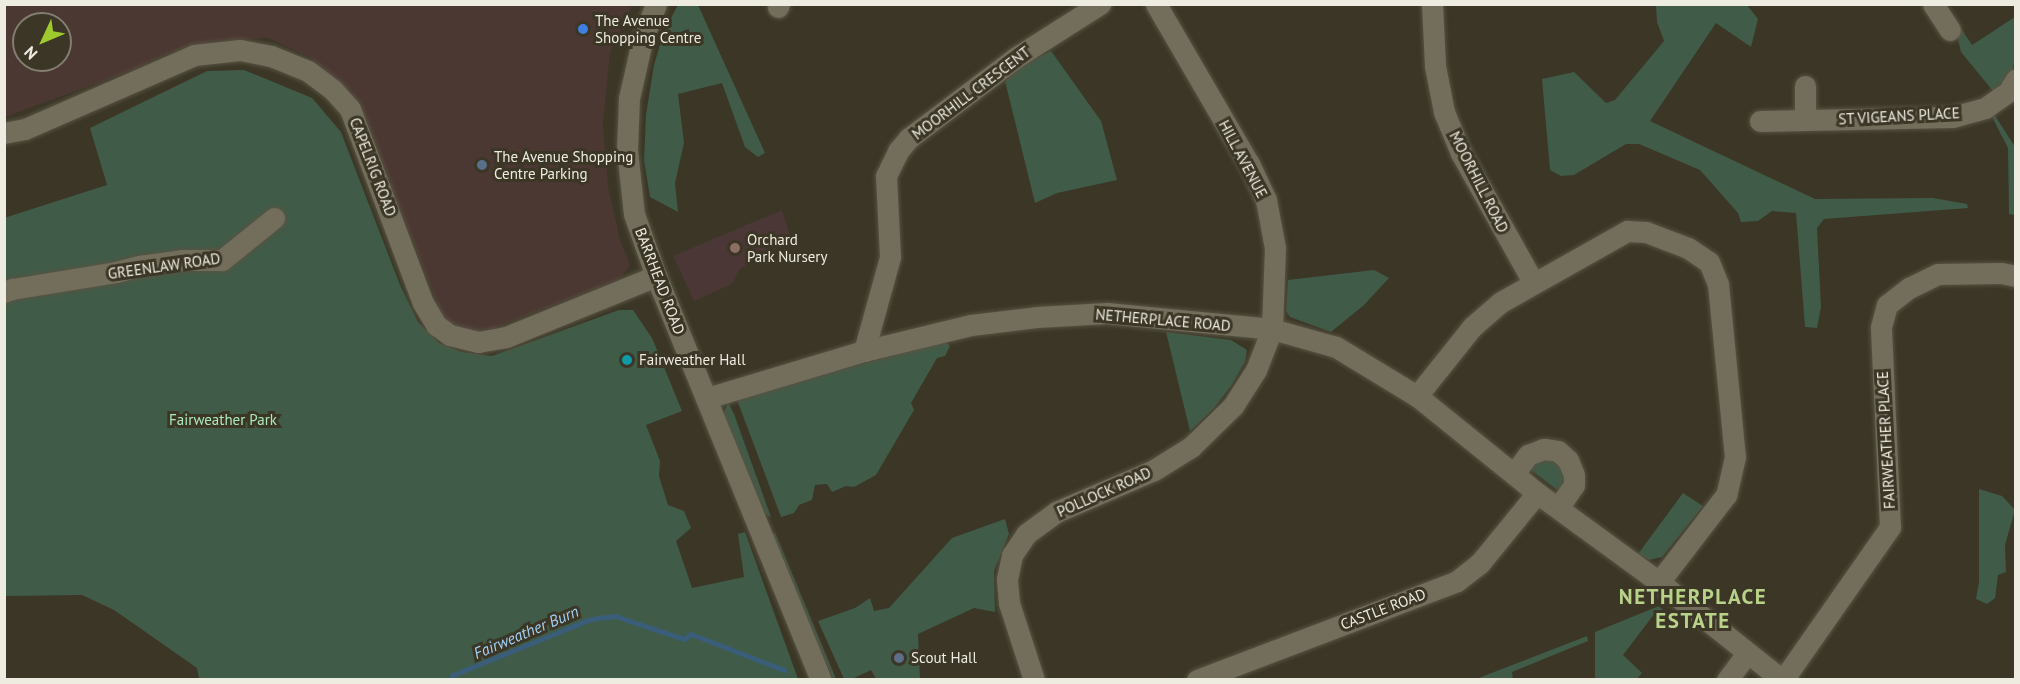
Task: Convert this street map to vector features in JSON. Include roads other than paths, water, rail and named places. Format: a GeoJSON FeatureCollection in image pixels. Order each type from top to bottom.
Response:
{"type":"FeatureCollection","features":[{"type":"Feature","properties":{"kind":"street","name":"BARRHEAD ROAD"},"geometry":{"type":"LineString","coordinates":[[656,4],[642,41],[628,98],[627,150],[634,214],[656,276],[821,680]]}},
{"type":"Feature","properties":{"kind":"street","name":"MOORHILL CRESCENT"},"geometry":{"type":"LineString","coordinates":[[864,351],[890,257],[885,184],[886,176],[898,151],[909,138],[1015,58],[1100,4]]}},
{"type":"Feature","properties":{"kind":"street","name":"HILL AVENUE"},"geometry":{"type":"LineString","coordinates":[[1156,4],[1249,164],[1266,200],[1275,248],[1272,329]]}},
{"type":"Feature","properties":{"kind":"street","name":"MOORHILL ROAD"},"geometry":{"type":"LineString","coordinates":[[1432,4],[1435,66],[1444,112],[1461,153],[1533,282]]}},
{"type":"Feature","properties":{"kind":"street"},"geometry":{"type":"LineString","coordinates":[[1933,4],[1950,30]]}},
{"type":"Feature","properties":{"kind":"street","name":"CAPELRIG ROAD"},"geometry":{"type":"LineString","coordinates":[[4,133],[25,129],[194,56],[240,50],[271,56],[308,71],[333,90],[350,109],[423,303],[436,325],[450,335],[478,342],[506,337],[656,276]]}},
{"type":"Feature","properties":{"kind":"street","name":"ST VIGEANS PLACE"},"geometry":{"type":"LineString","coordinates":[[1760,121],[1952,117],[1985,108],[2008,92],[2016,79]]}},
{"type":"Feature","properties":{"kind":"street"},"geometry":{"type":"LineString","coordinates":[[1805,86],[1805,120]]}},
{"type":"Feature","properties":{"kind":"street","name":"GREENLAW ROAD"},"geometry":{"type":"LineString","coordinates":[[4,292],[116,273],[139,266],[182,260],[222,260],[274,218]]}},
{"type":"Feature","properties":{"kind":"street"},"geometry":{"type":"LineString","coordinates":[[1417,396],[1472,327],[1501,302],[1627,231],[1646,232],[1688,248],[1709,262],[1718,285],[1736,457],[1726,495],[1659,582]]}},
{"type":"Feature","properties":{"kind":"street","name":"FAIRWEATHER PLACE"},"geometry":{"type":"LineString","coordinates":[[1783,680],[1890,527],[1881,338],[1881,327],[1887,305],[1909,288],[1938,274],[2001,273],[2016,276]]}},
{"type":"Feature","properties":{"kind":"street","name":"NETHERPLACE ROAD"},"geometry":{"type":"LineString","coordinates":[[707,398],[864,351],[971,325],[1037,316],[1095,313],[1272,329],[1335,347],[1417,396],[1537,493],[1659,582],[1783,680]]}},
{"type":"Feature","properties":{"kind":"street","name":"POLLOCK ROAD"},"geometry":{"type":"LineString","coordinates":[[1034,680],[1009,603],[1007,579],[1012,555],[1026,534],[1056,512],[1154,470],[1191,447],[1233,406],[1256,370],[1272,329]]}},
{"type":"Feature","properties":{"kind":"street"},"geometry":{"type":"LineString","coordinates":[[1514,474],[1528,455],[1544,449],[1558,451],[1568,460],[1574,475],[1574,485],[1558,508]]}},
{"type":"Feature","properties":{"kind":"street","name":"CASTLE ROAD"},"geometry":{"type":"LineString","coordinates":[[1197,680],[1456,580],[1480,563],[1537,493]]}},
{"type":"Feature","properties":{"kind":"street"},"geometry":{"type":"LineString","coordinates":[[1727,680],[1747,653]]}},
{"type":"Feature","properties":{"kind":"waterway","name":"Fairweather Burn"},"geometry":{"type":"LineString","coordinates":[[449,680],[453,675],[591,619],[615,616],[684,639],[691,634],[784,670]]}},
{"type":"Feature","properties":{"kind":"place","name":"The Avenue Shopping Centre"},"geometry":{"type":"Point","coordinates":[583,29]}},
{"type":"Feature","properties":{"kind":"place","name":"The Avenue Shopping Centre Parking"},"geometry":{"type":"Point","coordinates":[482,165]}},
{"type":"Feature","properties":{"kind":"place","name":"Orchard Park Nursery"},"geometry":{"type":"Point","coordinates":[735,248]}},
{"type":"Feature","properties":{"kind":"place","name":"Fairweather Hall"},"geometry":{"type":"Point","coordinates":[627,360]}},
{"type":"Feature","properties":{"kind":"place","name":"Scout Hall"},"geometry":{"type":"Point","coordinates":[899,658]}},
{"type":"Feature","properties":{"kind":"district","name":"NETHERPLACE ESTATE"},"geometry":{"type":"Point","coordinates":[1693,609]}},
{"type":"Feature","properties":{"kind":"park label","name":"Fairweather Park"},"geometry":{"type":"Point","coordinates":[223,420]}}]}
